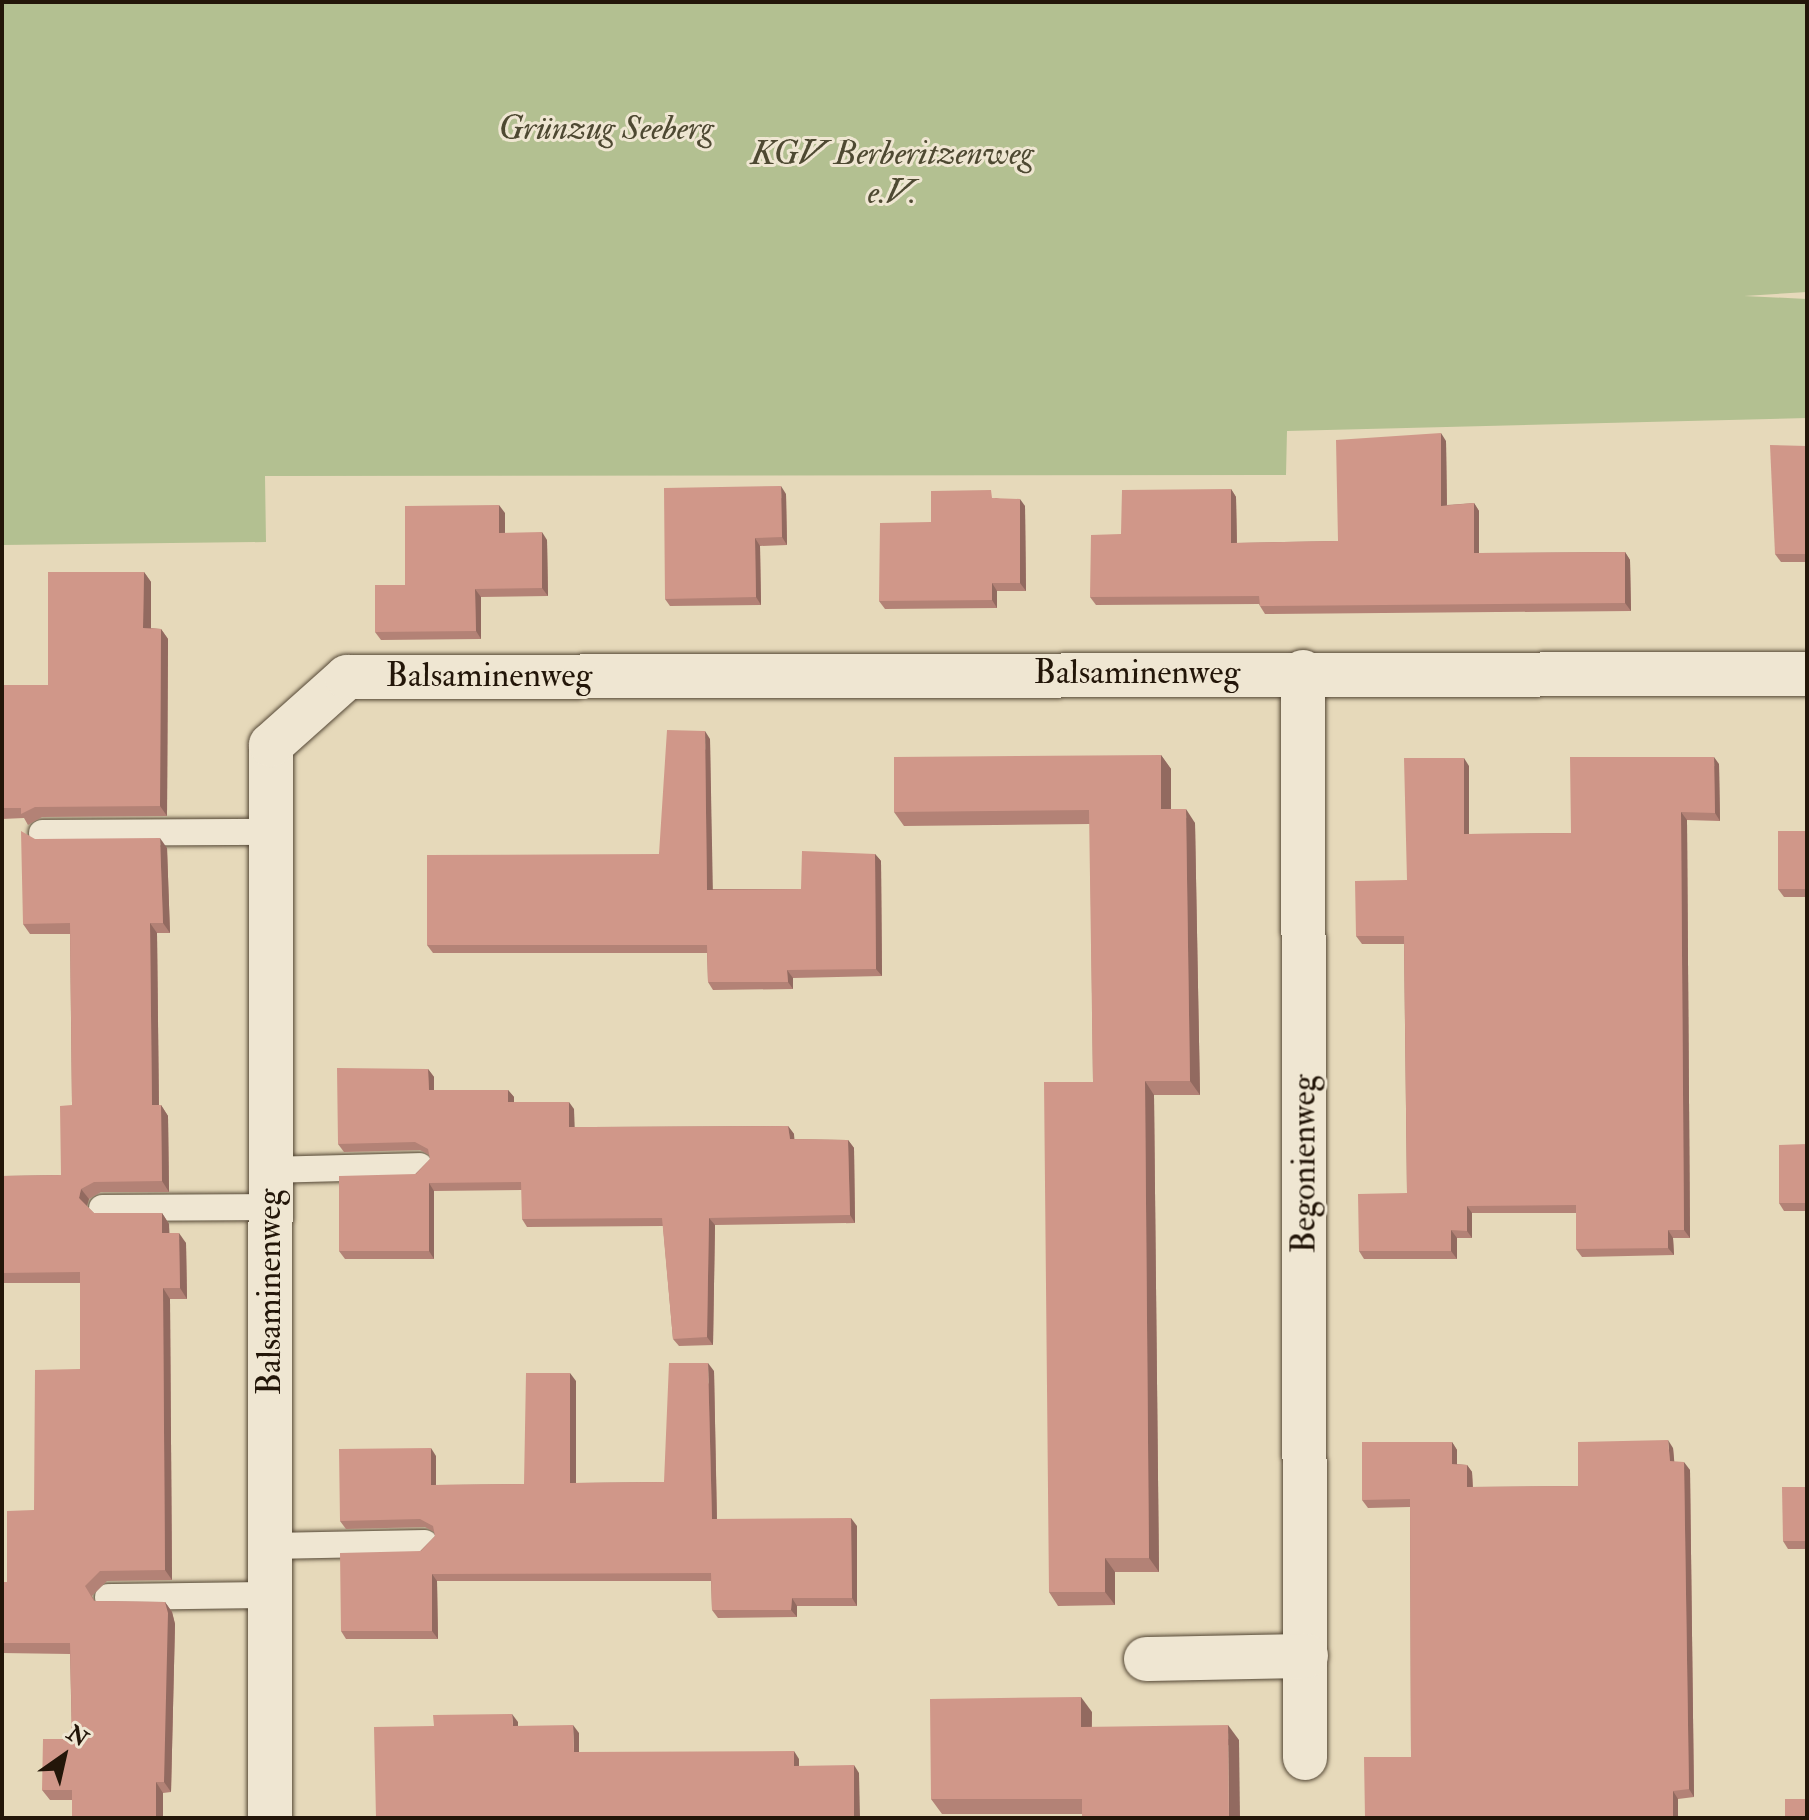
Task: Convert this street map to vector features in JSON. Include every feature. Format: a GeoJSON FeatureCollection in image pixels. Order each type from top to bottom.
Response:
{"type":"FeatureCollection","features":[{"type":"Feature","properties":{"kind":"street","name":"Balsaminenweg"},"geometry":{"type":"LineString","coordinates":[[270,1818],[271,745],[347,677],[1303,672],[1807,674]]}},
{"type":"Feature","properties":{"kind":"street","name":"Begonienweg"},"geometry":{"type":"LineString","coordinates":[[1303,672],[1305,1758]]}},
{"type":"Feature","properties":{"kind":"street"},"geometry":{"type":"LineString","coordinates":[[1146,1659],[1306,1656]]}},
{"type":"Feature","properties":{"kind":"lane"},"geometry":{"type":"LineString","coordinates":[[42,833],[271,832]]}},
{"type":"Feature","properties":{"kind":"lane"},"geometry":{"type":"LineString","coordinates":[[102,1208],[420,1166]]}},
{"type":"Feature","properties":{"kind":"lane"},"geometry":{"type":"LineString","coordinates":[[270,1546],[425,1543]]}},
{"type":"Feature","properties":{"kind":"lane"},"geometry":{"type":"LineString","coordinates":[[108,1597],[270,1595]]}},
{"type":"Feature","properties":{"kind":"green space"},"geometry":{"type":"Polygon","coordinates":[[[2,2],[1807,2],[1807,292],[1744,296],[1807,299],[1807,418],[1287,431],[1286,475],[265,476],[266,542],[2,545],[2,2]]]}},
{"type":"Feature","properties":{"kind":"building"},"geometry":{"type":"Polygon","coordinates":[[[1441,433],[1441,506],[1474,503],[1474,553],[1625,552],[1625,603],[1260,606],[1259,596],[1090,597],[1091,535],[1121,534],[1122,490],[1231,489],[1231,543],[1338,541],[1336,440],[1441,433]]]}},
{"type":"Feature","properties":{"kind":"building"},"geometry":{"type":"Polygon","coordinates":[[[1770,445],[1807,446],[1807,554],[1775,554],[1770,445]]]}},
{"type":"Feature","properties":{"kind":"building"},"geometry":{"type":"Polygon","coordinates":[[[781,486],[782,537],[755,538],[756,597],[665,599],[664,488],[781,486]]]}},
{"type":"Feature","properties":{"kind":"building"},"geometry":{"type":"Polygon","coordinates":[[[991,490],[992,498],[1020,499],[1020,583],[992,583],[992,600],[879,601],[880,523],[931,522],[931,491],[991,490]]]}},
{"type":"Feature","properties":{"kind":"building"},"geometry":{"type":"Polygon","coordinates":[[[499,505],[499,533],[542,532],[542,588],[475,589],[476,631],[375,632],[375,585],[405,585],[405,506],[499,505]]]}},
{"type":"Feature","properties":{"kind":"building"},"geometry":{"type":"Polygon","coordinates":[[[48,572],[144,572],[143,628],[161,629],[160,806],[35,807],[21,814],[21,808],[2,808],[2,685],[48,685],[48,572]]]}},
{"type":"Feature","properties":{"kind":"building"},"geometry":{"type":"Polygon","coordinates":[[[667,730],[705,731],[707,890],[801,889],[802,851],[875,854],[876,969],[787,970],[788,982],[708,982],[707,945],[427,945],[427,855],[659,854],[667,730]]]}},
{"type":"Feature","properties":{"kind":"building"},"geometry":{"type":"Polygon","coordinates":[[[1161,755],[1161,809],[1186,809],[1190,1081],[1145,1081],[1149,1558],[1105,1558],[1105,1592],[1049,1592],[1044,1082],[1093,1082],[1089,810],[894,812],[894,757],[1161,755]]]}},
{"type":"Feature","properties":{"kind":"building"},"geometry":{"type":"Polygon","coordinates":[[[1570,757],[1714,757],[1715,813],[1681,812],[1684,1230],[1668,1230],[1668,1248],[1576,1249],[1576,1205],[1467,1206],[1467,1231],[1451,1230],[1451,1251],[1359,1251],[1358,1194],[1407,1193],[1404,936],[1356,936],[1355,881],[1407,880],[1404,758],[1464,758],[1464,834],[1571,833],[1570,757]]]}},
{"type":"Feature","properties":{"kind":"building"},"geometry":{"type":"Polygon","coordinates":[[[21,831],[35,839],[160,838],[163,923],[150,923],[152,1105],[161,1105],[162,1181],[94,1182],[81,1189],[79,1198],[94,1213],[162,1213],[162,1233],[179,1233],[180,1288],[163,1288],[165,1570],[100,1571],[85,1586],[94,1601],[165,1602],[168,1613],[164,1782],[156,1782],[156,1818],[72,1818],[72,1790],[42,1790],[43,1739],[72,1739],[70,1643],[2,1643],[2,1582],[7,1582],[7,1511],[34,1510],[35,1370],[80,1369],[80,1272],[2,1273],[2,1176],[61,1175],[60,1106],[72,1105],[70,923],[23,924],[21,831]]]}},
{"type":"Feature","properties":{"kind":"building"},"geometry":{"type":"Polygon","coordinates":[[[1778,831],[1807,831],[1807,889],[1778,889],[1778,831]]]}},
{"type":"Feature","properties":{"kind":"building"},"geometry":{"type":"Polygon","coordinates":[[[337,1068],[428,1069],[429,1090],[508,1090],[508,1102],[569,1102],[569,1127],[788,1126],[790,1139],[848,1140],[850,1215],[709,1218],[707,1337],[673,1339],[662,1218],[522,1219],[521,1182],[429,1183],[429,1251],[339,1251],[339,1176],[416,1174],[430,1159],[428,1149],[415,1142],[338,1144],[337,1068]]]}},
{"type":"Feature","properties":{"kind":"building"},"geometry":{"type":"Polygon","coordinates":[[[1807,1144],[1807,1203],[1779,1203],[1779,1145],[1807,1144]]]}},
{"type":"Feature","properties":{"kind":"building"},"geometry":{"type":"Polygon","coordinates":[[[669,1363],[708,1363],[712,1519],[851,1518],[852,1598],[792,1598],[791,1610],[712,1610],[711,1573],[432,1574],[432,1631],[341,1631],[340,1553],[421,1551],[435,1536],[433,1526],[420,1519],[340,1521],[339,1449],[431,1448],[431,1485],[524,1484],[526,1373],[570,1373],[570,1483],[664,1482],[669,1363]]]}},
{"type":"Feature","properties":{"kind":"building"},"geometry":{"type":"Polygon","coordinates":[[[1668,1440],[1670,1461],[1684,1462],[1689,1789],[1673,1791],[1673,1818],[1365,1818],[1364,1757],[1411,1757],[1410,1499],[1362,1500],[1362,1442],[1452,1442],[1452,1464],[1467,1465],[1467,1487],[1578,1486],[1578,1442],[1668,1440]]]}},
{"type":"Feature","properties":{"kind":"building"},"geometry":{"type":"Polygon","coordinates":[[[1782,1487],[1807,1487],[1807,1541],[1783,1541],[1782,1487]]]}},
{"type":"Feature","properties":{"kind":"building"},"geometry":{"type":"Polygon","coordinates":[[[1081,1697],[1081,1727],[1228,1725],[1229,1818],[1082,1818],[1082,1799],[931,1799],[930,1699],[1081,1697]]]}},
{"type":"Feature","properties":{"kind":"building"},"geometry":{"type":"Polygon","coordinates":[[[512,1714],[513,1726],[573,1725],[574,1752],[794,1751],[794,1766],[854,1765],[854,1818],[376,1818],[374,1727],[434,1726],[433,1715],[512,1714]]]}},
{"type":"Feature","properties":{"kind":"building"},"geometry":{"type":"Polygon","coordinates":[[[1785,1799],[1807,1799],[1807,1818],[1785,1818],[1785,1799]]]}},
{"type":"Feature","properties":{"kind":"park label","name":"Grünzug Seeberg"},"geometry":{"type":"Point","coordinates":[606,129]}},
{"type":"Feature","properties":{"kind":"park label","name":"KGV Berberitzenweg e.V."},"geometry":{"type":"Point","coordinates":[892,172]}}]}
